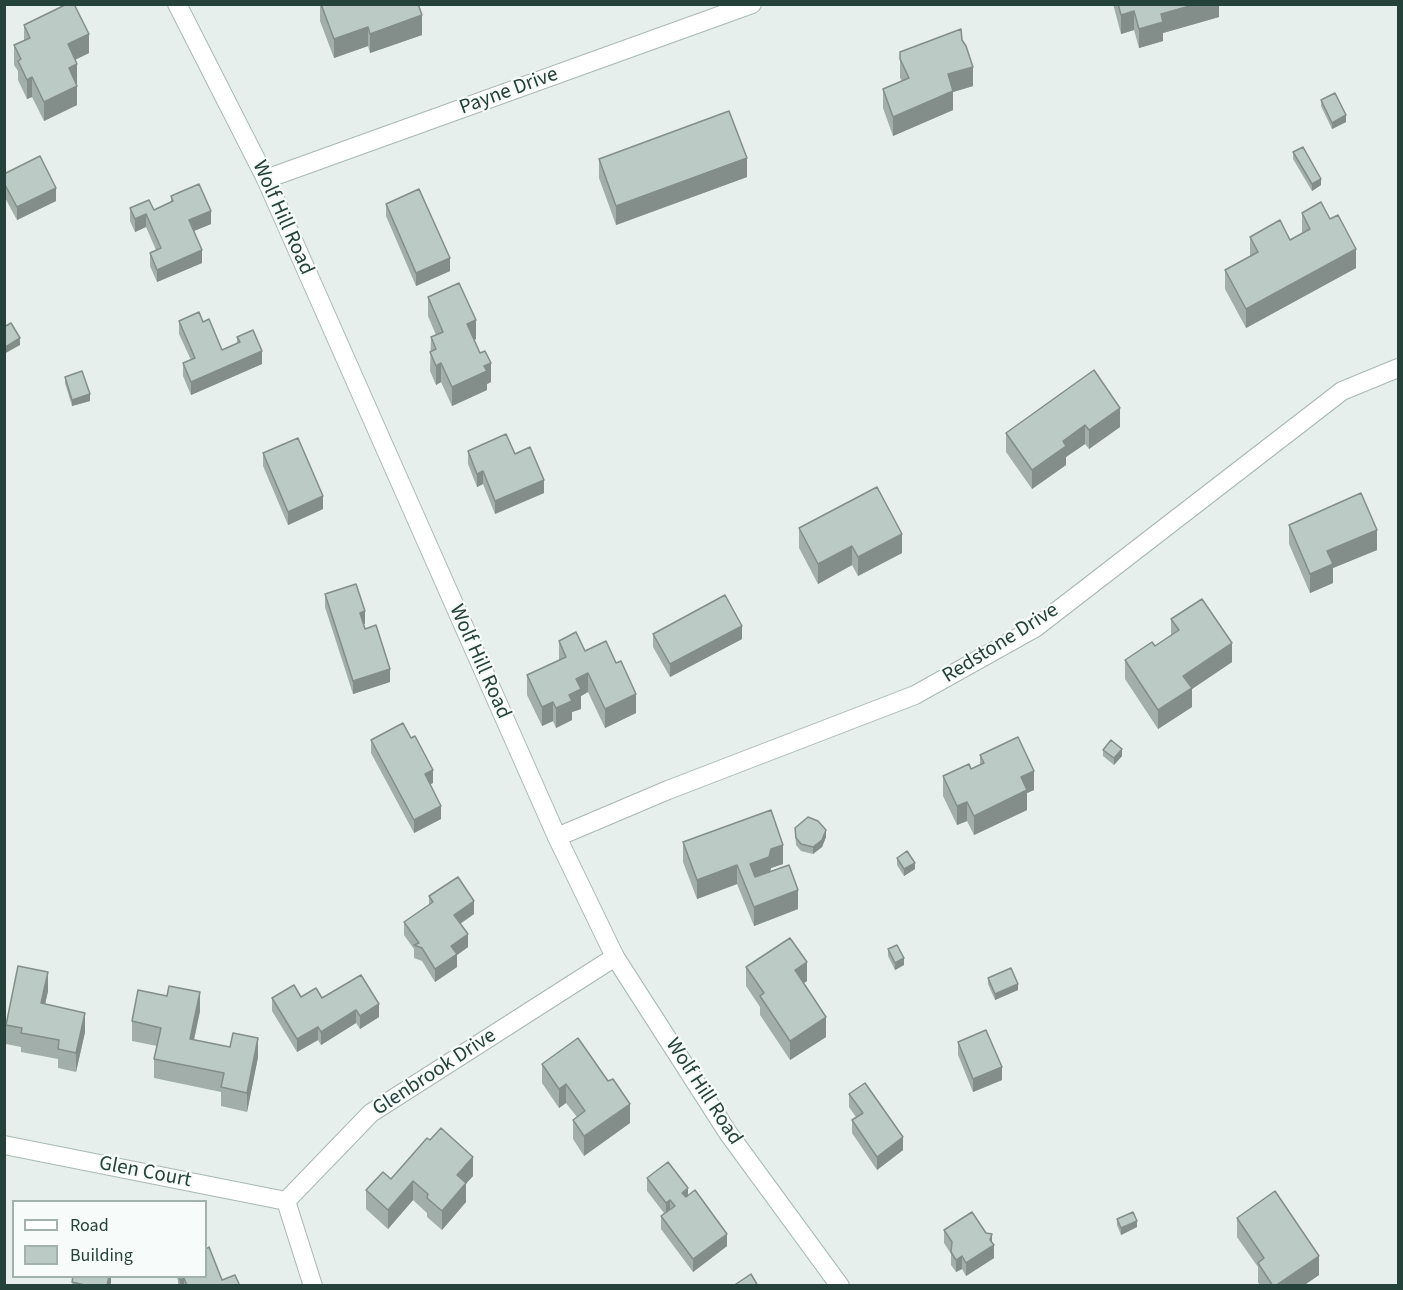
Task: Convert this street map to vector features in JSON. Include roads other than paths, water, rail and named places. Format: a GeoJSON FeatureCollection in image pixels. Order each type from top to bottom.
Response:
{"type":"FeatureCollection","features":[{"type":"Feature","properties":{"kind":"street","name":"Wolf Hill Road"},"geometry":{"type":"LineString","coordinates":[[177,4],[266,179],[557,837],[615,957],[728,1133],[840,1286]]}},
{"type":"Feature","properties":{"kind":"street","name":"Payne Drive"},"geometry":{"type":"LineString","coordinates":[[266,179],[752,4]]}},
{"type":"Feature","properties":{"kind":"street","name":"Redstone Drive"},"geometry":{"type":"LineString","coordinates":[[557,837],[668,790],[915,695],[1035,628],[1342,391],[1398,368]]}},
{"type":"Feature","properties":{"kind":"street","name":"Glenbrook Drive"},"geometry":{"type":"LineString","coordinates":[[286,1201],[371,1113],[615,957]]}},
{"type":"Feature","properties":{"kind":"street","name":"Glen Court"},"geometry":{"type":"LineString","coordinates":[[4,1145],[286,1201]]}},
{"type":"Feature","properties":{"kind":"street"},"geometry":{"type":"LineString","coordinates":[[286,1201],[313,1286]]}}]}
